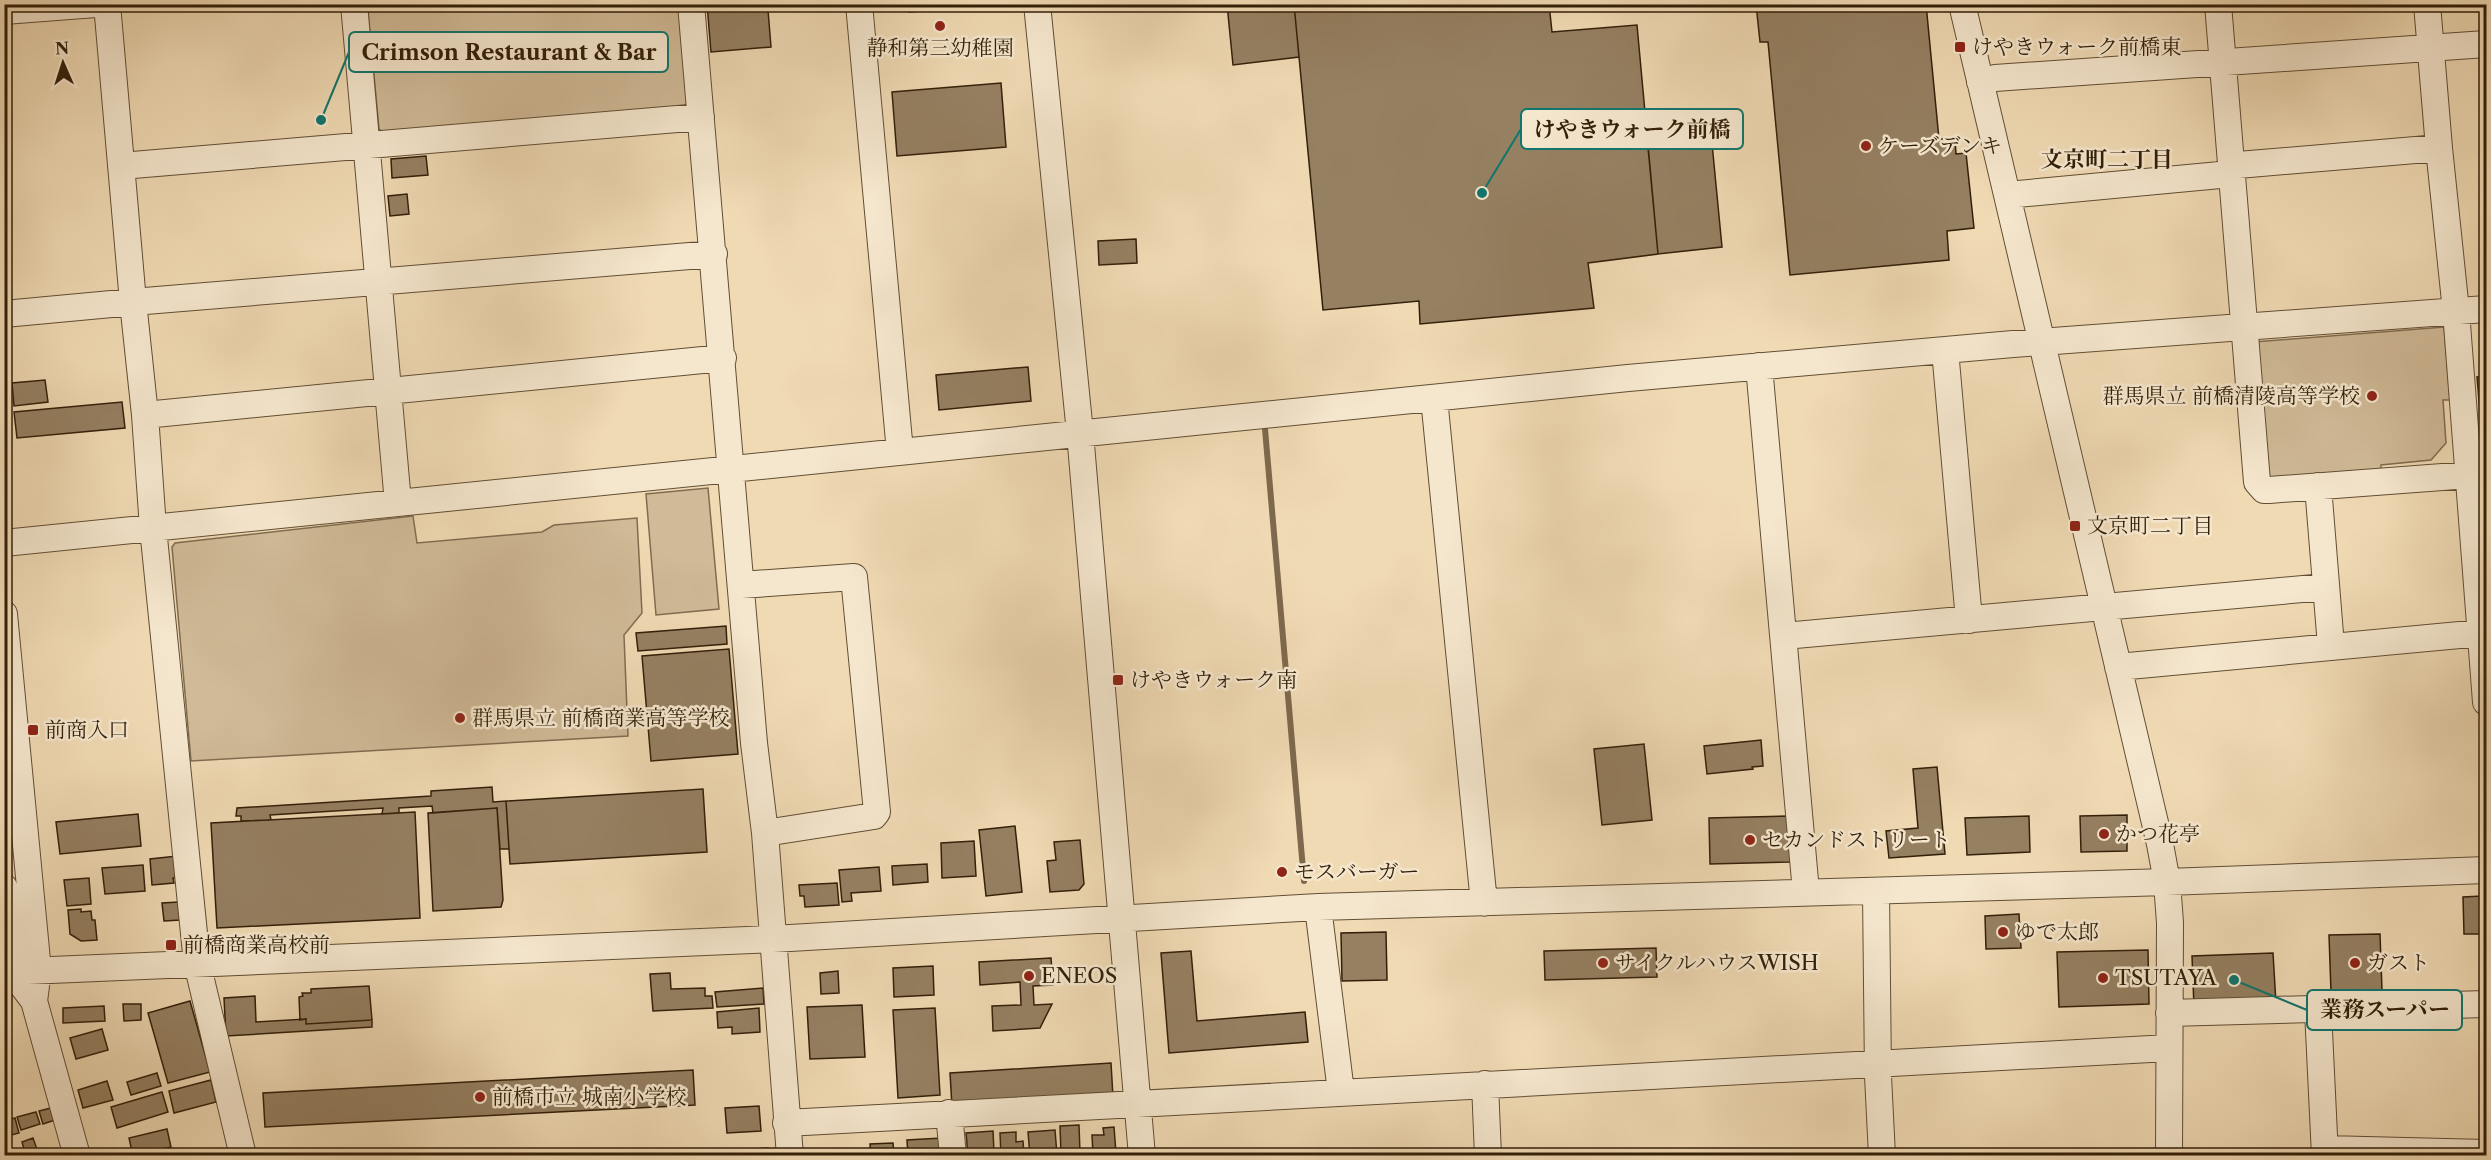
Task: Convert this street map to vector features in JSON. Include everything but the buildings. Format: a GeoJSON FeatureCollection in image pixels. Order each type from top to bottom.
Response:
{"type":"FeatureCollection","features":[{"type":"Feature","properties":{"kind":"street"},"geometry":{"type":"LineString","coordinates":[[4,11],[96,4]]}},
{"type":"Feature","properties":{"kind":"street"},"geometry":{"type":"LineString","coordinates":[[107,4],[145,415],[153,528],[197,963],[243,1155]]}},
{"type":"Feature","properties":{"kind":"street"},"geometry":{"type":"LineString","coordinates":[[354,4],[398,503]]}},
{"type":"Feature","properties":{"kind":"street"},"geometry":{"type":"LineString","coordinates":[[691,4],[723,358],[754,743],[765,833],[790,1155]]}},
{"type":"Feature","properties":{"kind":"street"},"geometry":{"type":"LineString","coordinates":[[858,4],[900,452]]}},
{"type":"Feature","properties":{"kind":"street"},"geometry":{"type":"LineString","coordinates":[[1037,4],[1080,434],[1142,1155]]}},
{"type":"Feature","properties":{"kind":"street"},"geometry":{"type":"LineString","coordinates":[[1962,4],[2106,608],[2167,882],[2170,923],[2169,1155]]}},
{"type":"Feature","properties":{"kind":"street"},"geometry":{"type":"LineString","coordinates":[[2218,4],[2257,482],[2264,490],[2469,475]]}},
{"type":"Feature","properties":{"kind":"street"},"geometry":{"type":"LineString","coordinates":[[2427,4],[2456,311],[2487,702]]}},
{"type":"Feature","properties":{"kind":"street"},"geometry":{"type":"LineString","coordinates":[[1980,82],[1995,78],[2487,44]]}},
{"type":"Feature","properties":{"kind":"street"},"geometry":{"type":"LineString","coordinates":[[121,166],[701,117]]}},
{"type":"Feature","properties":{"kind":"street"},"geometry":{"type":"LineString","coordinates":[[2007,195],[2220,175],[2232,167],[2243,164],[2439,148]]}},
{"type":"Feature","properties":{"kind":"street"},"geometry":{"type":"LineString","coordinates":[[4,314],[714,254]]}},
{"type":"Feature","properties":{"kind":"street"},"geometry":{"type":"LineString","coordinates":[[4,543],[1759,366],[2042,342],[2487,309]]}},
{"type":"Feature","properties":{"kind":"street"},"geometry":{"type":"LineString","coordinates":[[1945,350],[1969,620]]}},
{"type":"Feature","properties":{"kind":"street"},"geometry":{"type":"LineString","coordinates":[[145,415],[723,358]]}},
{"type":"Feature","properties":{"kind":"street"},"geometry":{"type":"LineString","coordinates":[[1759,366],[1806,892]]}},
{"type":"Feature","properties":{"kind":"street"},"geometry":{"type":"LineString","coordinates":[[1434,398],[1484,903]]}},
{"type":"Feature","properties":{"kind":"street"},"geometry":{"type":"LineString","coordinates":[[2318,486],[2331,646]]}},
{"type":"Feature","properties":{"kind":"street"},"geometry":{"type":"LineString","coordinates":[[741,585],[854,577],[877,813],[874,816],[765,833]]}},
{"type":"Feature","properties":{"kind":"street"},"geometry":{"type":"LineString","coordinates":[[1784,636],[2325,587]]}},
{"type":"Feature","properties":{"kind":"street"},"geometry":{"type":"LineString","coordinates":[[4,614],[38,971],[34,1001],[77,1155]]}},
{"type":"Feature","properties":{"kind":"street"},"geometry":{"type":"LineString","coordinates":[[2118,667],[2481,633]]}},
{"type":"Feature","properties":{"kind":"street"},"geometry":{"type":"LineString","coordinates":[[8,972],[773,939],[1318,907],[2167,882],[2487,870]]}},
{"type":"Feature","properties":{"kind":"street"},"geometry":{"type":"LineString","coordinates":[[4,887],[8,972],[34,1001]]}},
{"type":"Feature","properties":{"kind":"street"},"geometry":{"type":"LineString","coordinates":[[1876,891],[1882,1155]]}},
{"type":"Feature","properties":{"kind":"street"},"geometry":{"type":"LineString","coordinates":[[1318,907],[1341,1092]]}},
{"type":"Feature","properties":{"kind":"street"},"geometry":{"type":"LineString","coordinates":[[2169,1013],[2487,1004]]}},
{"type":"Feature","properties":{"kind":"street"},"geometry":{"type":"LineString","coordinates":[[2318,1010],[2325,1152],[2487,1153]]}},
{"type":"Feature","properties":{"kind":"street"},"geometry":{"type":"LineString","coordinates":[[786,1123],[2169,1048]]}},
{"type":"Feature","properties":{"kind":"street"},"geometry":{"type":"LineString","coordinates":[[1485,1084],[1488,1155]]}},
{"type":"Feature","properties":{"kind":"street"},"geometry":{"type":"LineString","coordinates":[[949,1113],[953,1155]]}},
{"type":"Feature","properties":{"kind":"shaded area"},"geometry":{"type":"Polygon","coordinates":[[[373,4],[680,5],[689,101],[681,110],[386,134],[379,129],[368,11],[373,4]]]}},
{"type":"Feature","properties":{"kind":"shaded area","name":"群馬県立 前橋清陵高等学校"},"geometry":{"type":"Polygon","coordinates":[[[2444,327],[2450,400],[2443,400],[2446,443],[2431,460],[2381,465],[2381,472],[2274,480],[2266,474],[2254,342],[2444,327]]]}},
{"type":"Feature","properties":{"kind":"shaded area"},"geometry":{"type":"Polygon","coordinates":[[[708,488],[719,609],[656,615],[646,494],[708,488]]]}},
{"type":"Feature","properties":{"kind":"shaded area"},"geometry":{"type":"Polygon","coordinates":[[[413,516],[417,543],[542,532],[554,525],[637,518],[642,613],[624,635],[628,736],[191,761],[172,547],[175,543],[413,516]]]}},
{"type":"Feature","properties":{"kind":"waterway"},"geometry":{"type":"LineString","coordinates":[[1265,429],[1304,881]]}},
{"type":"Feature","properties":{"kind":"place","name":"静和第三幼稚園"},"geometry":{"type":"Point","coordinates":[940,26]}},
{"type":"Feature","properties":{"kind":"place","name":"けやきウォーク前橋東"},"geometry":{"type":"Point","coordinates":[1960,47]}},
{"type":"Feature","properties":{"kind":"place","name":"Crimson Restaurant & Bar"},"geometry":{"type":"Point","coordinates":[321,120]}},
{"type":"Feature","properties":{"kind":"place","name":"ケーズデンキ"},"geometry":{"type":"Point","coordinates":[1866,146]}},
{"type":"Feature","properties":{"kind":"place","name":"けやきウォーク前橋"},"geometry":{"type":"Point","coordinates":[1482,193]}},
{"type":"Feature","properties":{"kind":"place","name":"群馬県立 前橋清陵高等学校"},"geometry":{"type":"Point","coordinates":[2372,396]}},
{"type":"Feature","properties":{"kind":"place","name":"文京町二丁目"},"geometry":{"type":"Point","coordinates":[2075,526]}},
{"type":"Feature","properties":{"kind":"place","name":"けやきウォーク南"},"geometry":{"type":"Point","coordinates":[1118,680]}},
{"type":"Feature","properties":{"kind":"place","name":"群馬県立 前橋商業高等学校"},"geometry":{"type":"Point","coordinates":[460,718]}},
{"type":"Feature","properties":{"kind":"place","name":"前商入口"},"geometry":{"type":"Point","coordinates":[33,730]}},
{"type":"Feature","properties":{"kind":"place","name":"かつ花亭"},"geometry":{"type":"Point","coordinates":[2104,834]}},
{"type":"Feature","properties":{"kind":"place","name":"セカンドストリート"},"geometry":{"type":"Point","coordinates":[1750,840]}},
{"type":"Feature","properties":{"kind":"place","name":"モスバーガー"},"geometry":{"type":"Point","coordinates":[1282,872]}},
{"type":"Feature","properties":{"kind":"place","name":"ゆで太郎"},"geometry":{"type":"Point","coordinates":[2003,932]}},
{"type":"Feature","properties":{"kind":"place","name":"前橋商業高校前"},"geometry":{"type":"Point","coordinates":[171,945]}},
{"type":"Feature","properties":{"kind":"place","name":"サイクルハウスWISH"},"geometry":{"type":"Point","coordinates":[1603,963]}},
{"type":"Feature","properties":{"kind":"place","name":"ガスト"},"geometry":{"type":"Point","coordinates":[2355,963]}},
{"type":"Feature","properties":{"kind":"place","name":"ENEOS"},"geometry":{"type":"Point","coordinates":[1029,976]}},
{"type":"Feature","properties":{"kind":"place","name":"TSUTAYA"},"geometry":{"type":"Point","coordinates":[2103,978]}},
{"type":"Feature","properties":{"kind":"place","name":"業務スーパー"},"geometry":{"type":"Point","coordinates":[2234,980]}},
{"type":"Feature","properties":{"kind":"place","name":"前橋市立 城南小学校"},"geometry":{"type":"Point","coordinates":[480,1097]}},
{"type":"Feature","properties":{"kind":"district","name":"文京町二丁目"},"geometry":{"type":"Point","coordinates":[2107,159]}}]}
